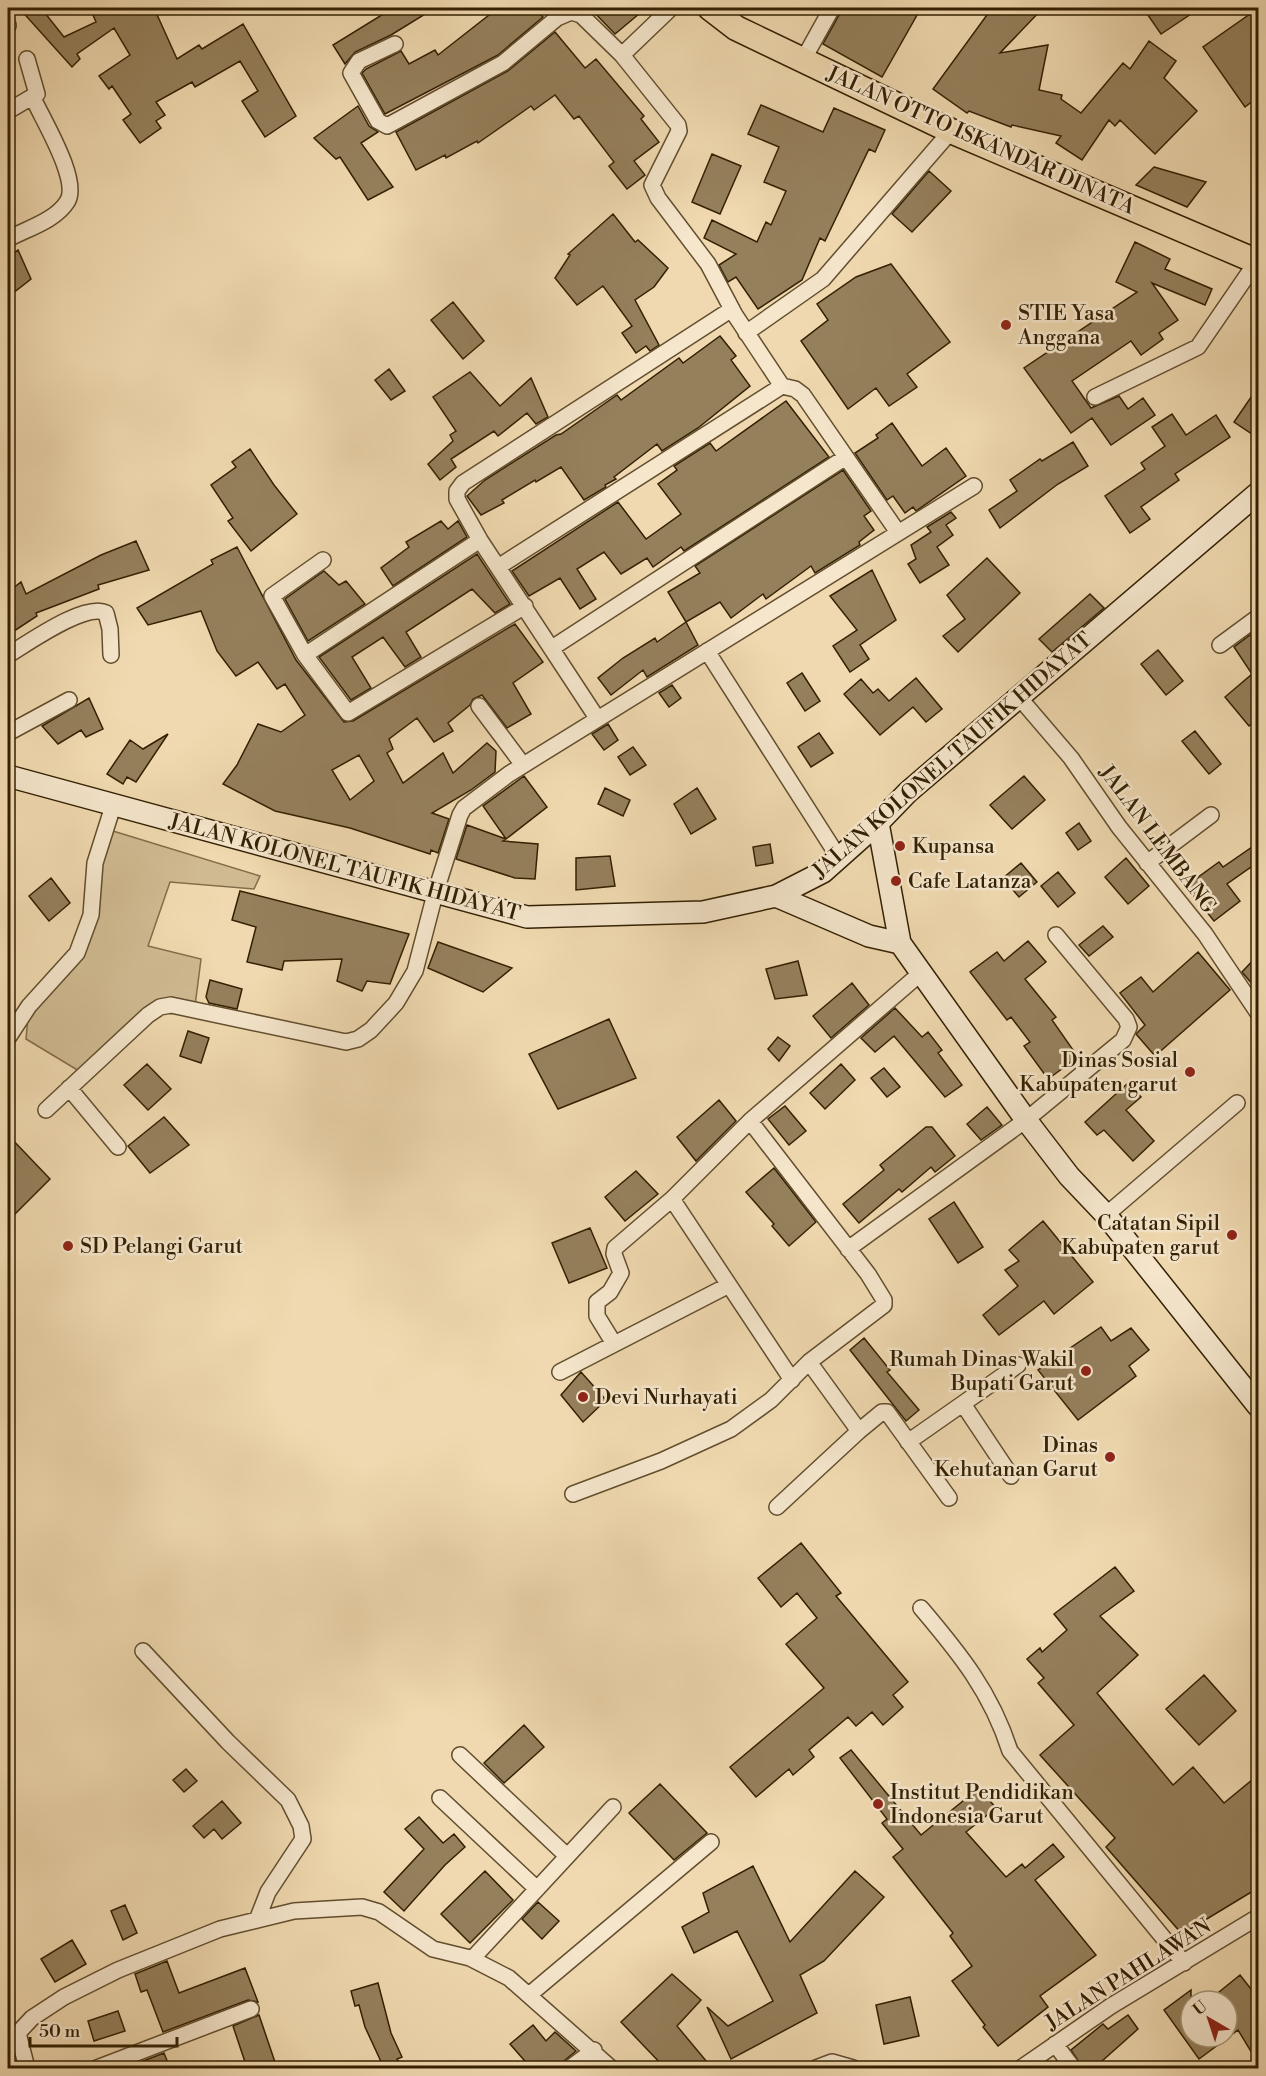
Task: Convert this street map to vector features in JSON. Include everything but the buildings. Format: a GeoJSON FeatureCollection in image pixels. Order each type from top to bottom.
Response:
{"type":"FeatureCollection","features":[{"type":"Feature","properties":{"kind":"main road","name":"JALAN OTTO ISKANDAR DINATA"},"geometry":{"type":"LineString","coordinates":[[710,8],[736,28],[951,131],[1258,262]]}},
{"type":"Feature","properties":{"kind":"main road","name":"JALAN KOLONEL TAUFIK HIDAYAT"},"geometry":{"type":"LineString","coordinates":[[8,776],[114,803],[435,894],[527,917],[703,912],[776,896],[823,872],[878,823],[908,792],[1018,696],[1258,493]]}},
{"type":"Feature","properties":{"kind":"main road"},"geometry":{"type":"LineString","coordinates":[[878,823],[900,943],[1026,1120],[1070,1176],[1106,1215],[1258,1406]]}},
{"type":"Feature","properties":{"kind":"main road"},"geometry":{"type":"LineString","coordinates":[[776,896],[869,936],[900,943]]}},
{"type":"Feature","properties":{"kind":"street"},"geometry":{"type":"LineString","coordinates":[[622,56],[671,8]]}},
{"type":"Feature","properties":{"kind":"street"},"geometry":{"type":"LineString","coordinates":[[803,60],[832,8]]}},
{"type":"Feature","properties":{"kind":"street"},"geometry":{"type":"LineString","coordinates":[[395,44],[359,61],[351,73],[378,121],[387,126],[503,63],[557,18],[571,12],[581,15],[622,56],[678,125],[680,131],[652,185],[658,198],[708,264],[746,333],[782,386],[795,389],[803,395],[897,531]]}},
{"type":"Feature","properties":{"kind":"street"},"geometry":{"type":"LineString","coordinates":[[8,111],[33,98],[37,91],[27,59]]}},
{"type":"Feature","properties":{"kind":"street"},"geometry":{"type":"LineString","coordinates":[[8,239],[54,216],[68,202],[72,189],[68,173],[33,98]]}},
{"type":"Feature","properties":{"kind":"street"},"geometry":{"type":"LineString","coordinates":[[746,333],[823,279],[951,131]]}},
{"type":"Feature","properties":{"kind":"street"},"geometry":{"type":"LineString","coordinates":[[1095,397],[1198,347],[1258,262]]}},
{"type":"Feature","properties":{"kind":"street"},"geometry":{"type":"LineString","coordinates":[[597,718],[480,540],[458,499],[458,490],[463,483],[732,309]]}},
{"type":"Feature","properties":{"kind":"street"},"geometry":{"type":"LineString","coordinates":[[498,567],[782,386]]}},
{"type":"Feature","properties":{"kind":"street"},"geometry":{"type":"LineString","coordinates":[[552,648],[846,457]]}},
{"type":"Feature","properties":{"kind":"street"},"geometry":{"type":"LineString","coordinates":[[46,1110],[148,1015],[163,1006],[171,1005],[346,1042],[358,1039],[371,1030],[396,1003],[415,971],[453,833],[464,808],[523,765],[597,718],[897,531],[974,486]]}},
{"type":"Feature","properties":{"kind":"street"},"geometry":{"type":"LineString","coordinates":[[305,655],[480,540]]}},
{"type":"Feature","properties":{"kind":"street"},"geometry":{"type":"LineString","coordinates":[[322,560],[272,596],[305,655],[348,713],[525,606]]}},
{"type":"Feature","properties":{"kind":"street"},"geometry":{"type":"LineString","coordinates":[[8,655],[60,624],[95,610],[106,614],[109,621],[111,655]]}},
{"type":"Feature","properties":{"kind":"street"},"geometry":{"type":"LineString","coordinates":[[1220,645],[1258,617]]}},
{"type":"Feature","properties":{"kind":"street"},"geometry":{"type":"LineString","coordinates":[[707,651],[839,858]]}},
{"type":"Feature","properties":{"kind":"street","name":"JALAN LEMBANG"},"geometry":{"type":"LineString","coordinates":[[1018,696],[1071,758],[1147,863],[1205,934],[1258,1013]]}},
{"type":"Feature","properties":{"kind":"street"},"geometry":{"type":"LineString","coordinates":[[8,733],[69,700]]}},
{"type":"Feature","properties":{"kind":"street"},"geometry":{"type":"LineString","coordinates":[[479,706],[523,765]]}},
{"type":"Feature","properties":{"kind":"street"},"geometry":{"type":"LineString","coordinates":[[8,1038],[29,1006],[77,953],[91,915],[95,863],[114,803]]}},
{"type":"Feature","properties":{"kind":"street"},"geometry":{"type":"LineString","coordinates":[[1147,863],[1211,815]]}},
{"type":"Feature","properties":{"kind":"street"},"geometry":{"type":"LineString","coordinates":[[848,1249],[1026,1120],[1123,1040],[1129,1027],[1126,1019],[1056,935]]}},
{"type":"Feature","properties":{"kind":"street"},"geometry":{"type":"LineString","coordinates":[[614,1342],[596,1310],[597,1302],[610,1292],[621,1273],[614,1254],[615,1248],[672,1199],[750,1121],[922,972]]}},
{"type":"Feature","properties":{"kind":"street"},"geometry":{"type":"LineString","coordinates":[[69,1088],[118,1147]]}},
{"type":"Feature","properties":{"kind":"street"},"geometry":{"type":"LineString","coordinates":[[1106,1215],[1237,1103]]}},
{"type":"Feature","properties":{"kind":"street"},"geometry":{"type":"LineString","coordinates":[[573,1494],[661,1461],[748,1419],[809,1362],[884,1305],[884,1300],[868,1274],[750,1121]]}},
{"type":"Feature","properties":{"kind":"street"},"geometry":{"type":"LineString","coordinates":[[672,1199],[792,1380]]}},
{"type":"Feature","properties":{"kind":"street"},"geometry":{"type":"LineString","coordinates":[[560,1372],[614,1342],[729,1285]]}},
{"type":"Feature","properties":{"kind":"street"},"geometry":{"type":"LineString","coordinates":[[809,1362],[859,1431]]}},
{"type":"Feature","properties":{"kind":"street"},"geometry":{"type":"LineString","coordinates":[[908,1442],[1018,1365]]}},
{"type":"Feature","properties":{"kind":"street"},"geometry":{"type":"LineString","coordinates":[[963,1404],[1011,1476]]}},
{"type":"Feature","properties":{"kind":"street"},"geometry":{"type":"LineString","coordinates":[[777,1507],[882,1412],[886,1412],[949,1498]]}},
{"type":"Feature","properties":{"kind":"street"},"geometry":{"type":"LineString","coordinates":[[921,1608],[964,1659],[999,1716],[1010,1751],[1184,1963]]}},
{"type":"Feature","properties":{"kind":"street"},"geometry":{"type":"LineString","coordinates":[[143,1651],[205,1718],[277,1788],[295,1812],[301,1826],[303,1839],[268,1892],[257,1920]]}},
{"type":"Feature","properties":{"kind":"street"},"geometry":{"type":"LineString","coordinates":[[460,1755],[567,1856]]}},
{"type":"Feature","properties":{"kind":"street"},"geometry":{"type":"LineString","coordinates":[[440,1798],[537,1889]]}},
{"type":"Feature","properties":{"kind":"street"},"geometry":{"type":"LineString","coordinates":[[472,1959],[613,1808]]}},
{"type":"Feature","properties":{"kind":"street"},"geometry":{"type":"LineString","coordinates":[[529,1995],[711,1842]]}},
{"type":"Feature","properties":{"kind":"street"},"geometry":{"type":"LineString","coordinates":[[27,2068],[13,2035],[32,2018],[64,1997],[118,1970],[220,1929],[294,1911],[362,1907],[379,1912],[433,1949],[472,1959],[509,1978],[594,2050],[611,2068]]}},
{"type":"Feature","properties":{"kind":"street","name":"JALAN PAHLAWAN"},"geometry":{"type":"LineString","coordinates":[[1021,2068],[1111,2006],[1257,1922]]}},
{"type":"Feature","properties":{"kind":"street"},"geometry":{"type":"LineString","coordinates":[[97,2068],[251,2009]]}},
{"type":"Feature","properties":{"kind":"street"},"geometry":{"type":"LineString","coordinates":[[1055,2044],[1073,2068]]}},
{"type":"Feature","properties":{"kind":"street"},"geometry":{"type":"LineString","coordinates":[[570,2068],[594,2050]]}},
{"type":"Feature","properties":{"kind":"street"},"geometry":{"type":"LineString","coordinates":[[816,2068],[832,2062],[854,2068]]}},
{"type":"Feature","properties":{"kind":"shaded area"},"geometry":{"type":"Polygon","coordinates":[[[113,831],[260,876],[254,889],[170,882],[148,946],[201,959],[195,1006],[153,1004],[79,1071],[26,1039],[29,1006],[77,953],[95,863],[113,831]]]}},
{"type":"Feature","properties":{"kind":"place","name":"STIE Yasa Anggana"},"geometry":{"type":"Point","coordinates":[1006,325]}},
{"type":"Feature","properties":{"kind":"place","name":"Kupansa"},"geometry":{"type":"Point","coordinates":[900,846]}},
{"type":"Feature","properties":{"kind":"place","name":"Cafe Latanza"},"geometry":{"type":"Point","coordinates":[896,881]}},
{"type":"Feature","properties":{"kind":"place","name":"Dinas Sosial Kabupaten garut"},"geometry":{"type":"Point","coordinates":[1190,1072]}},
{"type":"Feature","properties":{"kind":"place","name":"Catatan Sipil Kabupaten garut"},"geometry":{"type":"Point","coordinates":[1232,1235]}},
{"type":"Feature","properties":{"kind":"place","name":"SD Pelangi Garut"},"geometry":{"type":"Point","coordinates":[68,1246]}},
{"type":"Feature","properties":{"kind":"place","name":"Rumah Dinas Wakil Bupati Garut"},"geometry":{"type":"Point","coordinates":[1086,1371]}},
{"type":"Feature","properties":{"kind":"place","name":"Devi Nurhayati"},"geometry":{"type":"Point","coordinates":[583,1397]}},
{"type":"Feature","properties":{"kind":"place","name":"Dinas Kehutanan Garut"},"geometry":{"type":"Point","coordinates":[1110,1457]}},
{"type":"Feature","properties":{"kind":"place","name":"Institut Pendidikan Indonesia Garut"},"geometry":{"type":"Point","coordinates":[878,1804]}}]}
